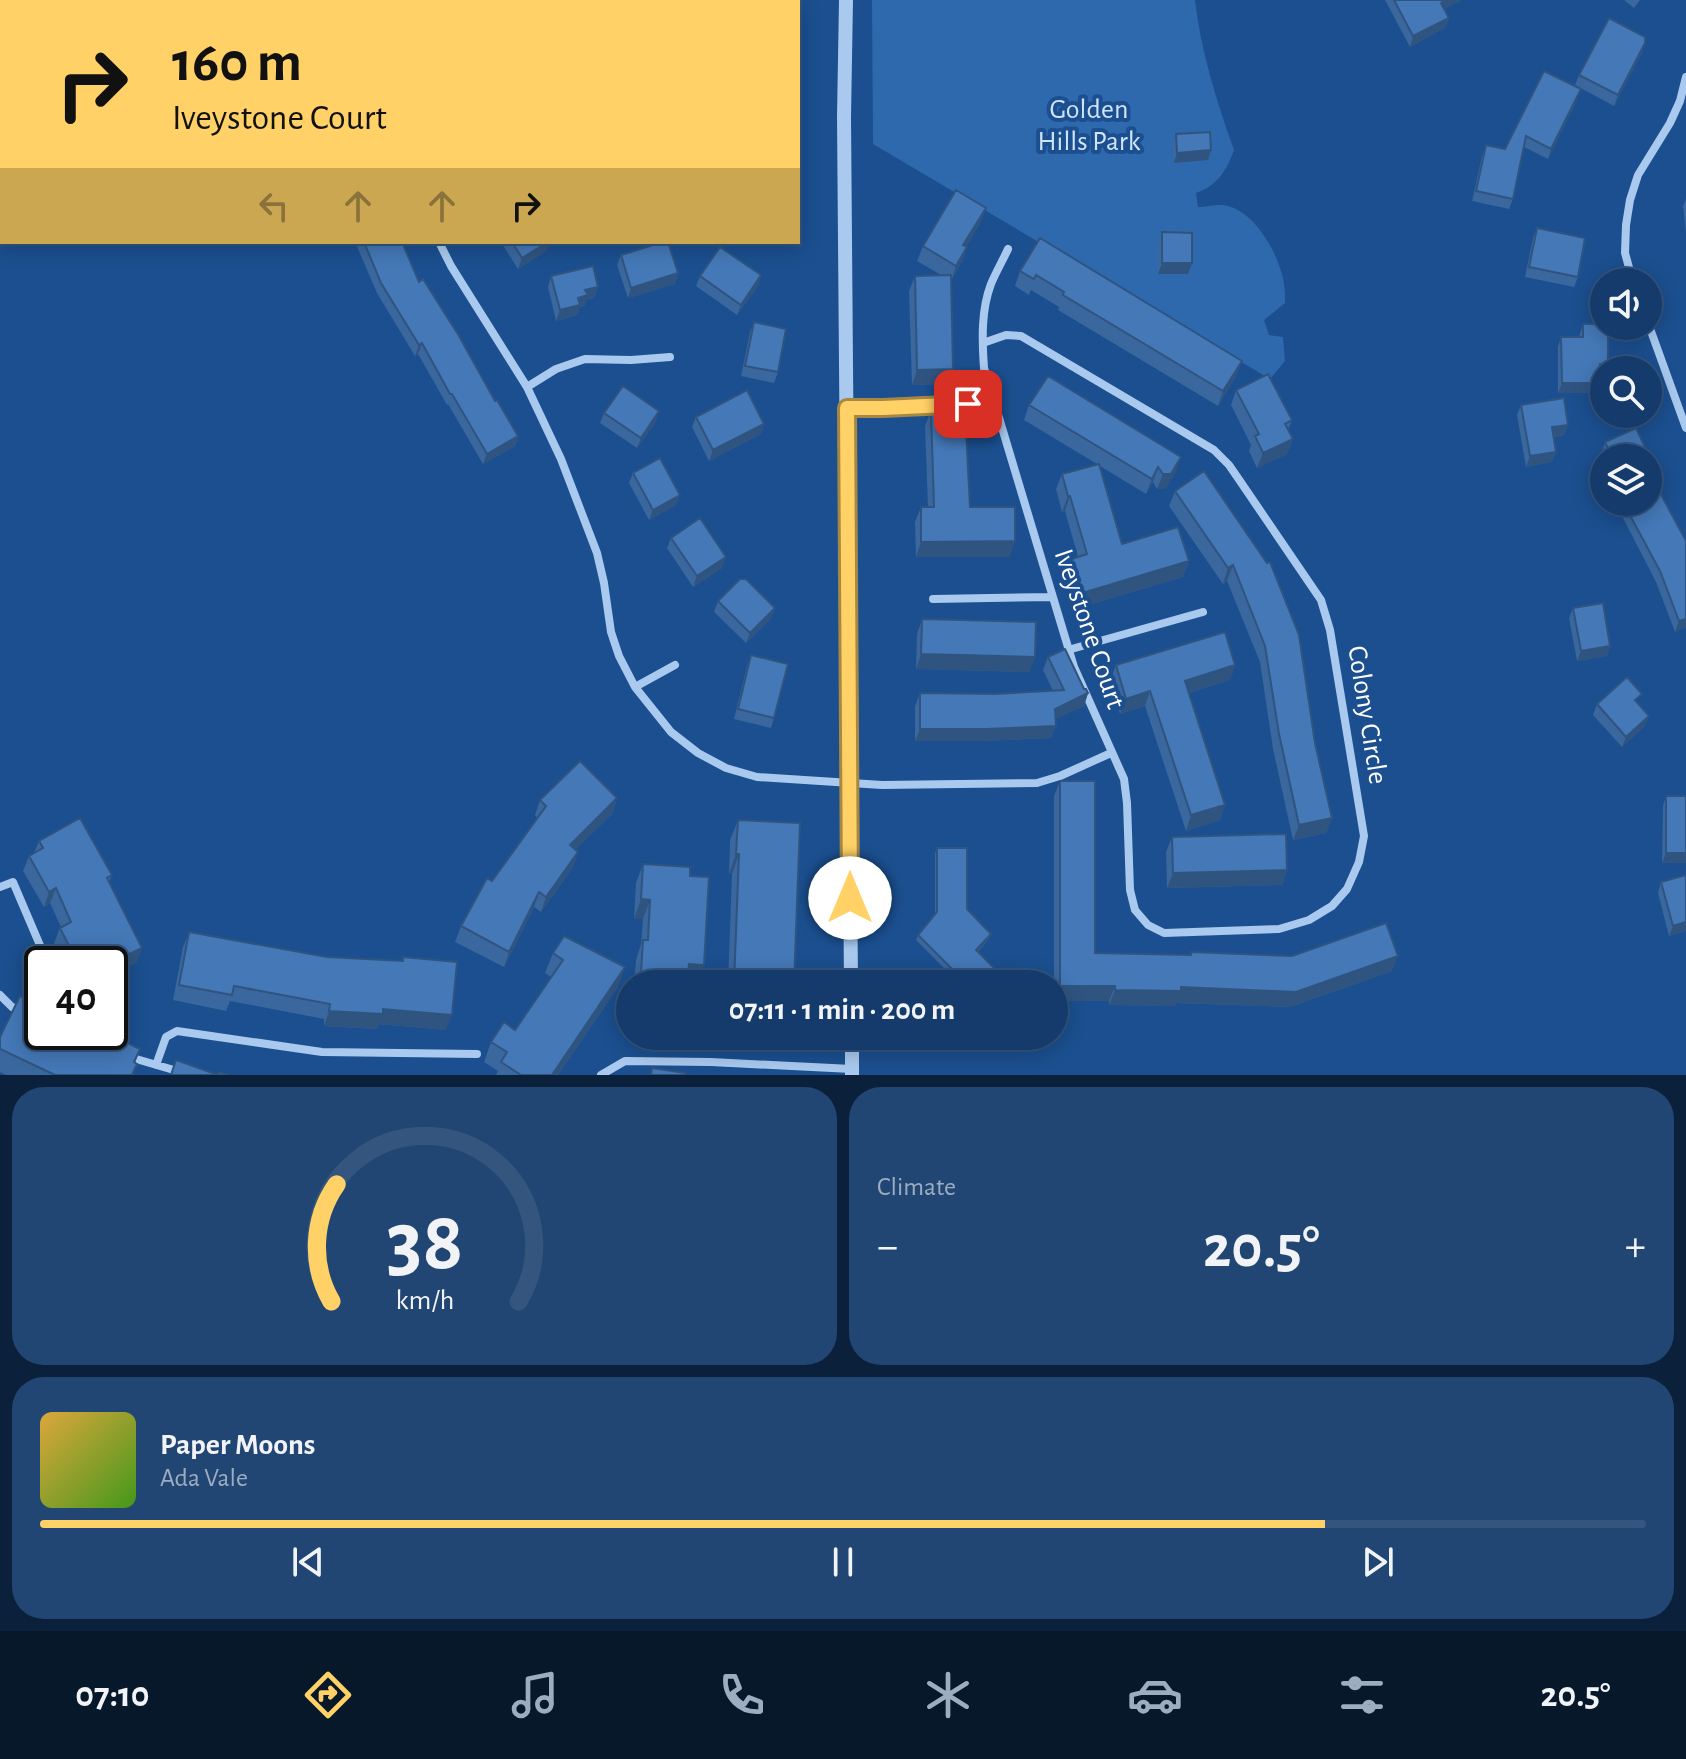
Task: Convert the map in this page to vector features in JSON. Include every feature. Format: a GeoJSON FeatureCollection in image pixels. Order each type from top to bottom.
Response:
{"type":"FeatureCollection","features":[{"type":"Feature","properties":{"kind":"street"},"geometry":{"type":"LineString","coordinates":[[846,0],[844,117],[851,970]]}},
{"type":"Feature","properties":{"kind":"street"},"geometry":{"type":"LineString","coordinates":[[1629,268],[1625,253],[1630,200],[1638,175],[1670,123],[1686,77]]}},
{"type":"Feature","properties":{"kind":"street","name":"Iveystone Court"},"geometry":{"type":"LineString","coordinates":[[440,244],[527,387],[561,459],[597,553],[611,632],[619,656],[635,687],[671,732],[698,753],[726,768],[757,777],[882,785],[1037,783],[1111,753],[1068,650],[984,368],[985,306],[991,284],[1008,249]]}},
{"type":"Feature","properties":{"kind":"street","name":"Colony Circle"},"geometry":{"type":"LineString","coordinates":[[983,343],[1006,335],[1021,336],[1214,450],[1229,465],[1321,600],[1330,630],[1364,836],[1359,862],[1347,889],[1332,906],[1309,920],[1279,929],[1164,933],[1148,925],[1135,910],[1130,890],[1126,791],[1124,779],[1111,753]]}},
{"type":"Feature","properties":{"kind":"street"},"geometry":{"type":"LineString","coordinates":[[1654,340],[1686,428]]}},
{"type":"Feature","properties":{"kind":"street"},"geometry":{"type":"LineString","coordinates":[[527,387],[556,369],[585,359],[670,357]]}},
{"type":"Feature","properties":{"kind":"street"},"geometry":{"type":"LineString","coordinates":[[847,408],[996,403]]}},
{"type":"Feature","properties":{"kind":"street"},"geometry":{"type":"LineString","coordinates":[[933,599],[1052,597]]}},
{"type":"Feature","properties":{"kind":"street"},"geometry":{"type":"LineString","coordinates":[[1068,650],[1203,612]]}},
{"type":"Feature","properties":{"kind":"street"},"geometry":{"type":"LineString","coordinates":[[635,687],[675,665]]}},
{"type":"Feature","properties":{"kind":"street"},"geometry":{"type":"LineString","coordinates":[[0,887],[13,882],[40,946]]}},
{"type":"Feature","properties":{"kind":"street"},"geometry":{"type":"LineString","coordinates":[[0,995],[12,1007],[24,1012]]}},
{"type":"Feature","properties":{"kind":"street"},"geometry":{"type":"LineString","coordinates":[[156,1065],[166,1037],[177,1031],[322,1052],[477,1054]]}},
{"type":"Feature","properties":{"kind":"street"},"geometry":{"type":"LineString","coordinates":[[601,1075],[625,1061],[711,1062],[852,1072],[852,1050]]}},
{"type":"Feature","properties":{"kind":"street"},"geometry":{"type":"LineString","coordinates":[[118,1052],[191,1075]]}},
{"type":"Feature","properties":{"kind":"green space","name":"Golden Hills Park"},"geometry":{"type":"Polygon","coordinates":[[[872,0],[1195,0],[1210,76],[1234,150],[1220,176],[1196,193],[1198,207],[1224,205],[1238,210],[1257,226],[1278,261],[1285,303],[1264,320],[1269,335],[1283,337],[1285,361],[1270,379],[873,144],[872,0]]]}},
{"type":"Feature","properties":{"kind":"building"},"geometry":{"type":"Polygon","coordinates":[[[1394,0],[1446,0],[1441,3],[1449,18],[1413,36],[1394,0]]]}},
{"type":"Feature","properties":{"kind":"building"},"geometry":{"type":"Polygon","coordinates":[[[1609,18],[1645,37],[1645,43],[1618,95],[1579,75],[1609,18]]]}},
{"type":"Feature","properties":{"kind":"building"},"geometry":{"type":"Polygon","coordinates":[[[1544,71],[1581,89],[1551,149],[1526,136],[1513,199],[1476,191],[1486,145],[1505,149],[1544,71]]]}},
{"type":"Feature","properties":{"kind":"building"},"geometry":{"type":"Polygon","coordinates":[[[1210,132],[1211,150],[1177,153],[1176,134],[1210,132]]]}},
{"type":"Feature","properties":{"kind":"building"},"geometry":{"type":"Polygon","coordinates":[[[956,190],[986,208],[963,245],[967,247],[956,266],[923,246],[956,190]]]}},
{"type":"Feature","properties":{"kind":"building"},"geometry":{"type":"Polygon","coordinates":[[[1537,228],[1585,238],[1578,277],[1529,267],[1537,228]]]}},
{"type":"Feature","properties":{"kind":"building"},"geometry":{"type":"Polygon","coordinates":[[[1162,232],[1192,233],[1192,263],[1162,263],[1162,232]]]}},
{"type":"Feature","properties":{"kind":"building"},"geometry":{"type":"Polygon","coordinates":[[[1040,238],[1242,361],[1223,391],[1063,295],[1064,292],[1036,275],[1034,279],[1020,271],[1040,238]]]}},
{"type":"Feature","properties":{"kind":"building"},"geometry":{"type":"Polygon","coordinates":[[[365,244],[403,244],[419,282],[423,279],[518,436],[487,454],[422,343],[419,345],[381,283],[365,244]]]}},
{"type":"Feature","properties":{"kind":"building"},"geometry":{"type":"Polygon","coordinates":[[[513,244],[545,244],[522,258],[513,244]]]}},
{"type":"Feature","properties":{"kind":"building"},"geometry":{"type":"Polygon","coordinates":[[[657,244],[669,244],[678,273],[631,288],[621,255],[657,244]]]}},
{"type":"Feature","properties":{"kind":"building"},"geometry":{"type":"Polygon","coordinates":[[[720,247],[761,275],[741,305],[700,276],[720,247]]]}},
{"type":"Feature","properties":{"kind":"building"},"geometry":{"type":"Polygon","coordinates":[[[593,266],[598,287],[585,290],[588,295],[578,298],[580,305],[560,310],[551,276],[593,266]]]}},
{"type":"Feature","properties":{"kind":"building"},"geometry":{"type":"Polygon","coordinates":[[[951,275],[953,369],[917,370],[915,276],[951,275]]]}},
{"type":"Feature","properties":{"kind":"building"},"geometry":{"type":"Polygon","coordinates":[[[754,322],[786,329],[778,372],[745,366],[754,322]]]}},
{"type":"Feature","properties":{"kind":"building"},"geometry":{"type":"Polygon","coordinates":[[[1583,324],[1590,324],[1590,340],[1608,340],[1608,356],[1590,356],[1590,383],[1562,383],[1561,337],[1583,337],[1583,324]]]}},
{"type":"Feature","properties":{"kind":"building"},"geometry":{"type":"Polygon","coordinates":[[[1268,374],[1292,420],[1285,424],[1293,439],[1263,453],[1255,436],[1259,434],[1236,390],[1268,374]]]}},
{"type":"Feature","properties":{"kind":"building"},"geometry":{"type":"Polygon","coordinates":[[[1048,376],[1181,457],[1171,474],[1163,474],[1158,467],[1152,479],[1029,405],[1048,376]]]}},
{"type":"Feature","properties":{"kind":"building"},"geometry":{"type":"Polygon","coordinates":[[[623,386],[659,411],[641,438],[604,413],[623,386]]]}},
{"type":"Feature","properties":{"kind":"building"},"geometry":{"type":"Polygon","coordinates":[[[747,390],[764,424],[713,450],[696,417],[747,390]]]}},
{"type":"Feature","properties":{"kind":"building"},"geometry":{"type":"Polygon","coordinates":[[[1564,398],[1568,425],[1552,427],[1556,452],[1530,456],[1521,405],[1564,398]]]}},
{"type":"Feature","properties":{"kind":"building"},"geometry":{"type":"Polygon","coordinates":[[[965,410],[970,507],[1015,507],[1015,541],[921,542],[921,507],[934,507],[931,411],[965,410]]]}},
{"type":"Feature","properties":{"kind":"building"},"geometry":{"type":"Polygon","coordinates":[[[1636,428],[1643,444],[1606,444],[1636,428]]]}},
{"type":"Feature","properties":{"kind":"building"},"geometry":{"type":"Polygon","coordinates":[[[660,458],[680,495],[653,510],[633,473],[660,458]]]}},
{"type":"Feature","properties":{"kind":"building"},"geometry":{"type":"Polygon","coordinates":[[[1099,464],[1122,544],[1178,527],[1189,561],[1079,594],[1069,560],[1087,554],[1062,474],[1099,464]]]}},
{"type":"Feature","properties":{"kind":"building"},"geometry":{"type":"Polygon","coordinates":[[[1204,471],[1267,563],[1270,562],[1299,635],[1315,743],[1332,818],[1299,825],[1279,734],[1265,646],[1233,565],[1228,568],[1175,491],[1204,471]]]}},
{"type":"Feature","properties":{"kind":"building"},"geometry":{"type":"Polygon","coordinates":[[[1662,496],[1686,541],[1686,619],[1679,621],[1660,571],[1630,516],[1662,516],[1662,496]]]}},
{"type":"Feature","properties":{"kind":"building"},"geometry":{"type":"Polygon","coordinates":[[[700,518],[726,557],[697,576],[671,538],[700,518]]]}},
{"type":"Feature","properties":{"kind":"building"},"geometry":{"type":"Polygon","coordinates":[[[740,579],[746,579],[775,608],[750,633],[718,601],[740,579]]]}},
{"type":"Feature","properties":{"kind":"building"},"geometry":{"type":"Polygon","coordinates":[[[1603,603],[1610,646],[1581,651],[1573,608],[1603,603]]]}},
{"type":"Feature","properties":{"kind":"building"},"geometry":{"type":"Polygon","coordinates":[[[922,619],[1036,622],[1035,657],[921,654],[922,619]]]}},
{"type":"Feature","properties":{"kind":"building"},"geometry":{"type":"Polygon","coordinates":[[[1225,632],[1235,665],[1185,681],[1225,805],[1191,815],[1150,691],[1126,699],[1116,665],[1225,632]]]}},
{"type":"Feature","properties":{"kind":"building"},"geometry":{"type":"Polygon","coordinates":[[[1065,649],[1088,693],[1055,709],[1056,726],[920,729],[920,693],[995,694],[1064,690],[1048,657],[1065,649]]]}},
{"type":"Feature","properties":{"kind":"building"},"geometry":{"type":"Polygon","coordinates":[[[751,655],[788,664],[774,718],[738,709],[751,655]]]}},
{"type":"Feature","properties":{"kind":"building"},"geometry":{"type":"Polygon","coordinates":[[[1627,677],[1642,694],[1635,700],[1649,716],[1626,737],[1597,704],[1627,677]]]}},
{"type":"Feature","properties":{"kind":"building"},"geometry":{"type":"Polygon","coordinates":[[[580,761],[617,798],[570,845],[578,852],[546,897],[539,892],[509,952],[461,926],[487,878],[492,881],[546,806],[540,800],[580,761]]]}},
{"type":"Feature","properties":{"kind":"building"},"geometry":{"type":"Polygon","coordinates":[[[1060,781],[1095,781],[1095,953],[1191,955],[1191,952],[1292,956],[1386,923],[1398,956],[1296,992],[1181,987],[1181,991],[1115,990],[1115,986],[1068,986],[1068,970],[1060,970],[1060,781]]]}},
{"type":"Feature","properties":{"kind":"building"},"geometry":{"type":"Polygon","coordinates":[[[1666,796],[1686,796],[1686,853],[1666,853],[1666,796]]]}},
{"type":"Feature","properties":{"kind":"building"},"geometry":{"type":"Polygon","coordinates":[[[80,818],[112,875],[107,878],[142,948],[128,955],[128,946],[69,946],[60,928],[71,922],[56,888],[49,892],[29,856],[43,848],[39,841],[80,818]]]}},
{"type":"Feature","properties":{"kind":"building"},"geometry":{"type":"Polygon","coordinates":[[[738,820],[800,823],[795,970],[735,970],[739,854],[736,854],[738,820]]]}},
{"type":"Feature","properties":{"kind":"building"},"geometry":{"type":"Polygon","coordinates":[[[1286,834],[1287,870],[1173,873],[1172,837],[1286,834]]]}},
{"type":"Feature","properties":{"kind":"building"},"geometry":{"type":"Polygon","coordinates":[[[937,848],[967,848],[967,909],[991,934],[976,950],[996,970],[953,970],[918,935],[937,912],[937,848]]]}},
{"type":"Feature","properties":{"kind":"building"},"geometry":{"type":"Polygon","coordinates":[[[643,864],[690,867],[690,876],[709,877],[704,965],[689,964],[688,970],[641,970],[643,940],[648,940],[650,900],[641,899],[643,864]]]}},
{"type":"Feature","properties":{"kind":"building"},"geometry":{"type":"Polygon","coordinates":[[[1686,875],[1686,922],[1673,926],[1661,882],[1686,875]]]}},
{"type":"Feature","properties":{"kind":"building"},"geometry":{"type":"Polygon","coordinates":[[[189,932],[327,957],[403,961],[403,957],[457,962],[452,1015],[383,1009],[383,1014],[329,1011],[330,1004],[234,986],[232,995],[179,985],[189,932]]]}},
{"type":"Feature","properties":{"kind":"building"},"geometry":{"type":"Polygon","coordinates":[[[564,936],[625,967],[616,970],[616,980],[552,1075],[521,1075],[501,1062],[507,1052],[491,1042],[504,1022],[515,1030],[563,960],[553,953],[564,936]]]}},
{"type":"Feature","properties":{"kind":"building"},"geometry":{"type":"Polygon","coordinates":[[[20,996],[24,998],[24,1050],[128,1050],[128,1043],[140,1049],[132,1075],[55,1075],[0,1049],[0,1037],[20,996]]]}},
{"type":"Feature","properties":{"kind":"building"},"geometry":{"type":"Polygon","coordinates":[[[176,1060],[218,1075],[171,1075],[176,1060]]]}},
{"type":"Feature","properties":{"kind":"building"},"geometry":{"type":"Polygon","coordinates":[[[652,1068],[685,1073],[685,1075],[651,1075],[652,1068]]]}},
{"type":"Feature","properties":{"kind":"route"},"geometry":{"type":"LineString","coordinates":[[850,898],[847,408],[968,404]]}}]}
